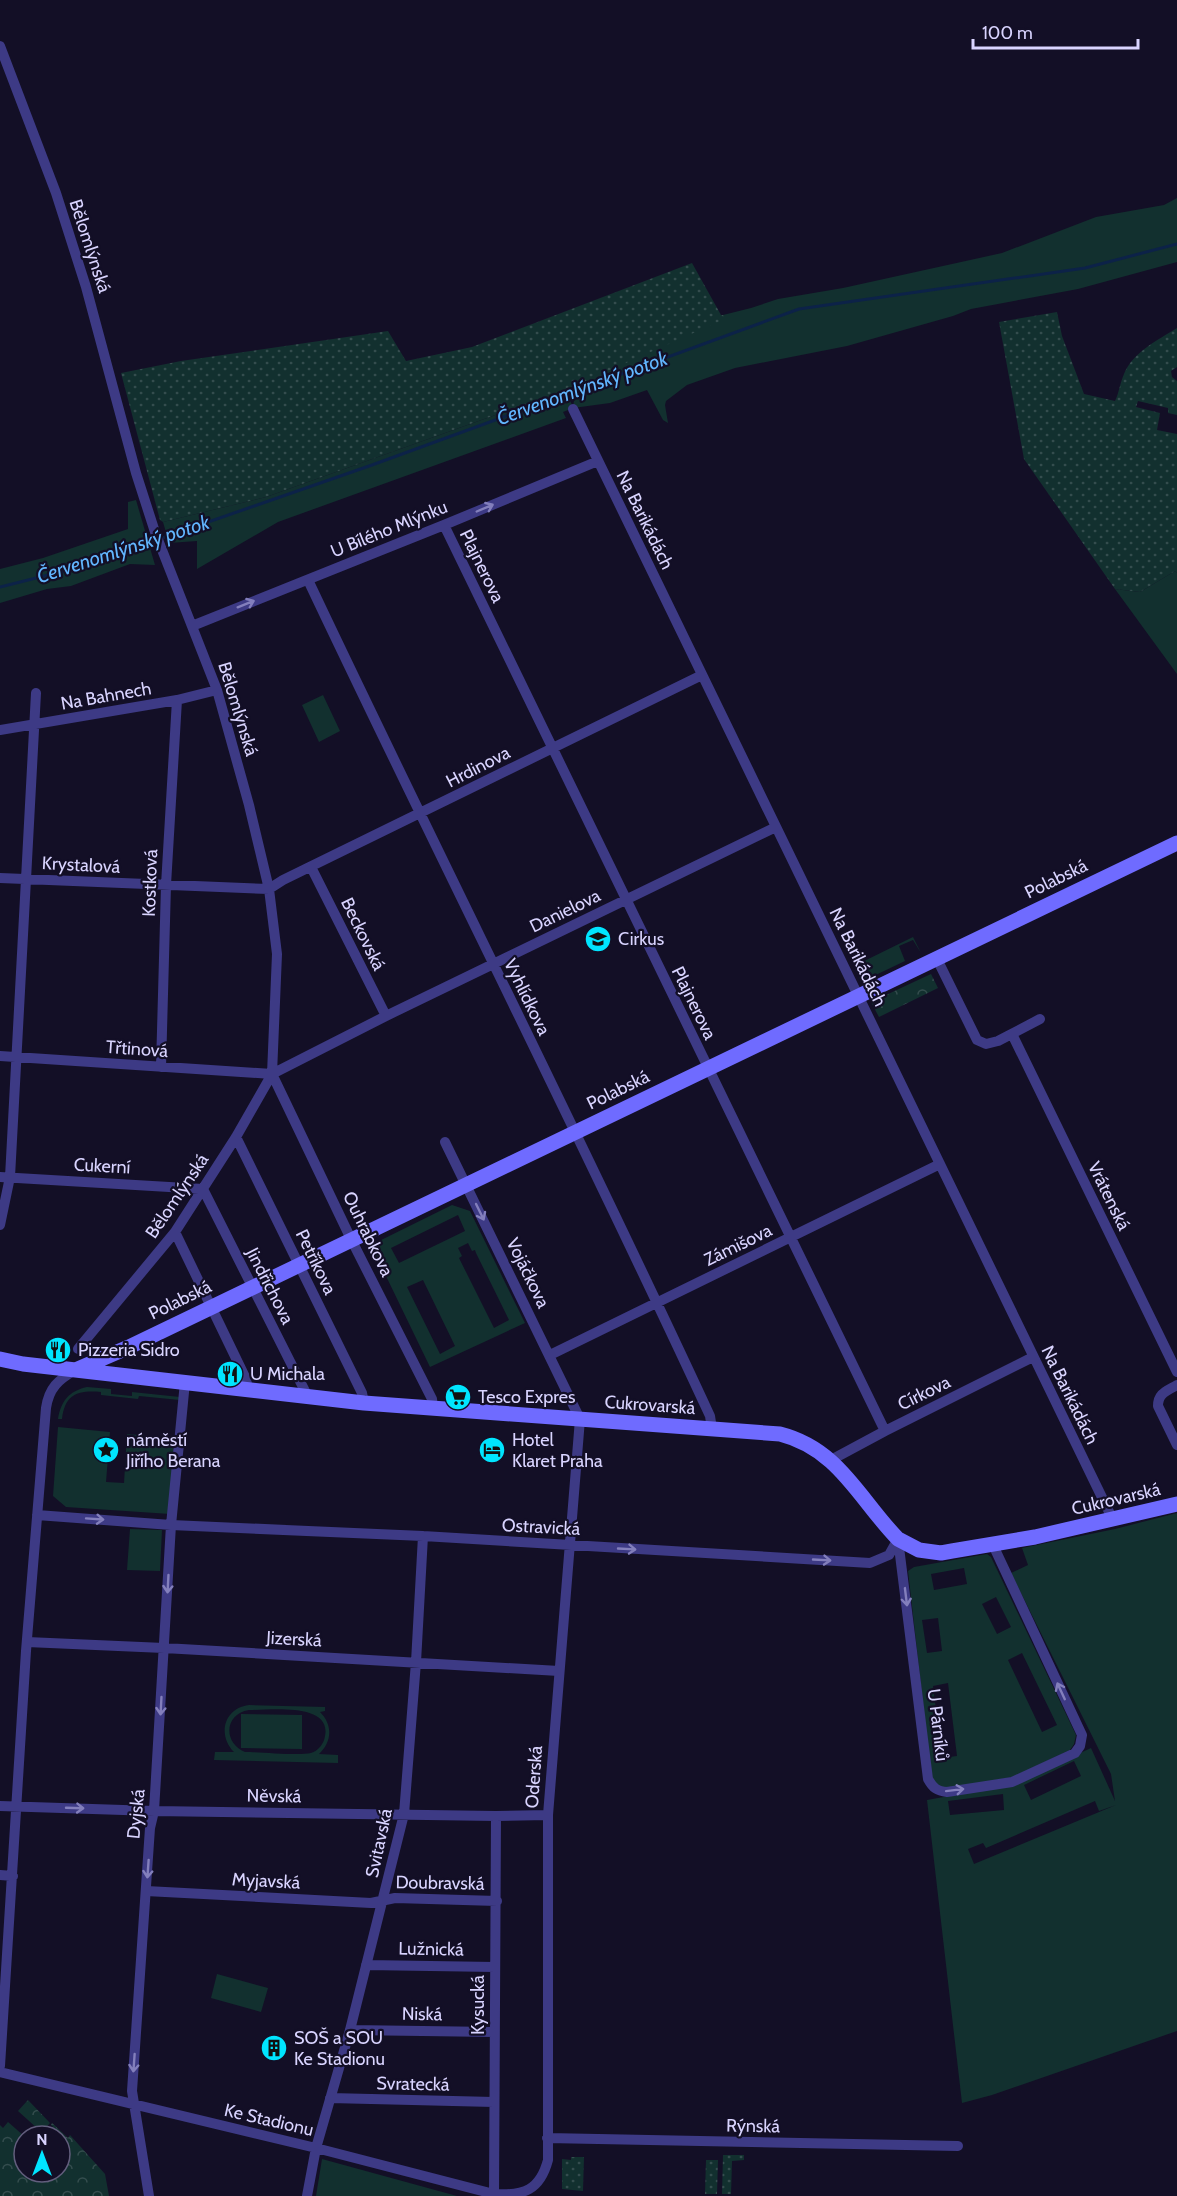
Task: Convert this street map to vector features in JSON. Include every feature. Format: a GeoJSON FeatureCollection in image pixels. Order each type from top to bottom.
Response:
{"type":"FeatureCollection","features":[{"type":"Feature","properties":{"kind":"street","name":"Bělomlýnská"},"geometry":{"type":"LineString","coordinates":[[0,46],[56,193],[86,287],[136,473],[155,532],[217,690],[249,805],[269,889],[277,954],[272,1074],[236,1137],[175,1232],[78,1349]]}},
{"type":"Feature","properties":{"kind":"street","name":"Na Barikádách"},"geometry":{"type":"LineString","coordinates":[[573,409],[1113,1520]]}},
{"type":"Feature","properties":{"kind":"street","name":"U Bílého Mlýnku"},"geometry":{"type":"LineString","coordinates":[[192,626],[598,461]]}},
{"type":"Feature","properties":{"kind":"street","name":"Plajnerova"},"geometry":{"type":"LineString","coordinates":[[444,525],[885,1431]]}},
{"type":"Feature","properties":{"kind":"street","name":"Vyhlídkova"},"geometry":{"type":"LineString","coordinates":[[308,580],[419,814],[658,1303],[710,1416],[712,1429]]}},
{"type":"Feature","properties":{"kind":"street","name":"Hrdinova"},"geometry":{"type":"LineString","coordinates":[[269,889],[702,675]]}},
{"type":"Feature","properties":{"kind":"street","name":"Na Bahnech"},"geometry":{"type":"LineString","coordinates":[[0,730],[177,700],[217,690]]}},
{"type":"Feature","properties":{"kind":"street"},"geometry":{"type":"LineString","coordinates":[[0,1225],[18,1057],[36,693]]}},
{"type":"Feature","properties":{"kind":"street","name":"Kostková"},"geometry":{"type":"LineString","coordinates":[[161,1067],[166,885],[177,700]]}},
{"type":"Feature","properties":{"kind":"street","name":"Danielova"},"geometry":{"type":"LineString","coordinates":[[272,1074],[386,1016],[776,828]]}},
{"type":"Feature","properties":{"kind":"street","name":"Polabská"},"geometry":{"type":"LineString","coordinates":[[75,1370],[211,1307],[1177,843]]}},
{"type":"Feature","properties":{"kind":"street","name":"Beckovská"},"geometry":{"type":"LineString","coordinates":[[311,867],[386,1016]]}},
{"type":"Feature","properties":{"kind":"street","name":"Krystalová"},"geometry":{"type":"LineString","coordinates":[[0,878],[269,889]]}},
{"type":"Feature","properties":{"kind":"street"},"geometry":{"type":"LineString","coordinates":[[937,959],[977,1040],[986,1044],[1012,1034],[1040,1019]]}},
{"type":"Feature","properties":{"kind":"street","name":"Vrátenská"},"geometry":{"type":"LineString","coordinates":[[1012,1034],[1177,1372]]}},
{"type":"Feature","properties":{"kind":"street","name":"Třtinová"},"geometry":{"type":"LineString","coordinates":[[0,1056],[272,1074]]}},
{"type":"Feature","properties":{"kind":"street","name":"Ouhrabkova"},"geometry":{"type":"LineString","coordinates":[[272,1074],[351,1239],[432,1399],[433,1409]]}},
{"type":"Feature","properties":{"kind":"street","name":"Petříkova"},"geometry":{"type":"LineString","coordinates":[[236,1137],[362,1393],[364,1403]]}},
{"type":"Feature","properties":{"kind":"street","name":"Vojáčkova"},"geometry":{"type":"LineString","coordinates":[[445,1142],[580,1419]]}},
{"type":"Feature","properties":{"kind":"street","name":"Zámišova"},"geometry":{"type":"LineString","coordinates":[[550,1355],[940,1164]]}},
{"type":"Feature","properties":{"kind":"street","name":"Cukerní"},"geometry":{"type":"LineString","coordinates":[[5,1177],[203,1189]]}},
{"type":"Feature","properties":{"kind":"street","name":"Jindřichova"},"geometry":{"type":"LineString","coordinates":[[203,1189],[308,1397]]}},
{"type":"Feature","properties":{"kind":"street"},"geometry":{"type":"LineString","coordinates":[[175,1232],[246,1379],[249,1390]]}},
{"type":"Feature","properties":{"kind":"street","name":"Církova"},"geometry":{"type":"LineString","coordinates":[[831,1460],[1033,1357]]}},
{"type":"Feature","properties":{"kind":"street","name":"Cukrovarská"},"geometry":{"type":"LineString","coordinates":[[0,1359],[75,1370],[364,1403],[768,1432],[791,1437],[831,1460],[850,1479],[898,1539],[907,1545],[930,1552],[993,1545],[1177,1504]]}},
{"type":"Feature","properties":{"kind":"street"},"geometry":{"type":"LineString","coordinates":[[0,2066],[4,1955],[13,1876],[27,1642],[47,1398],[56,1383],[75,1370]]}},
{"type":"Feature","properties":{"kind":"street"},"geometry":{"type":"LineString","coordinates":[[37,1515],[171,1525],[185,1382]]}},
{"type":"Feature","properties":{"kind":"street"},"geometry":{"type":"LineString","coordinates":[[1177,1385],[1161,1394],[1158,1400],[1158,1406],[1177,1445]]}},
{"type":"Feature","properties":{"kind":"street","name":"Oderská"},"geometry":{"type":"LineString","coordinates":[[547,2138],[548,1815],[580,1419]]}},
{"type":"Feature","properties":{"kind":"street","name":"Ostravická"},"geometry":{"type":"LineString","coordinates":[[171,1525],[423,1536],[870,1563],[889,1555],[898,1539]]}},
{"type":"Feature","properties":{"kind":"street","name":"Dyjská"},"geometry":{"type":"LineString","coordinates":[[149,2196],[132,2091],[150,1828],[154,1811],[171,1525]]}},
{"type":"Feature","properties":{"kind":"street","name":"Svitavská"},"geometry":{"type":"LineString","coordinates":[[307,2196],[316,2148],[350,2030],[404,1814],[423,1536]]}},
{"type":"Feature","properties":{"kind":"street","name":"U Párníků"},"geometry":{"type":"LineString","coordinates":[[898,1539],[928,1779],[939,1791],[947,1792],[1012,1782],[1075,1753],[1080,1746],[1082,1735],[993,1545]]}},
{"type":"Feature","properties":{"kind":"street","name":"Jizerská"},"geometry":{"type":"LineString","coordinates":[[27,1642],[559,1671]]}},
{"type":"Feature","properties":{"kind":"street","name":"Něvská"},"geometry":{"type":"LineString","coordinates":[[0,1806],[154,1811],[548,1815]]}},
{"type":"Feature","properties":{"kind":"street","name":"Kysucká"},"geometry":{"type":"LineString","coordinates":[[494,2194],[496,1816]]}},
{"type":"Feature","properties":{"kind":"street"},"geometry":{"type":"LineString","coordinates":[[0,1875],[13,1876]]}},
{"type":"Feature","properties":{"kind":"street","name":"Myjavská"},"geometry":{"type":"LineString","coordinates":[[147,1891],[371,1903],[383,1900]]}},
{"type":"Feature","properties":{"kind":"street","name":"Doubravská"},"geometry":{"type":"LineString","coordinates":[[383,1900],[395,1898],[497,1901]]}},
{"type":"Feature","properties":{"kind":"street","name":"Lužnická"},"geometry":{"type":"LineString","coordinates":[[366,1965],[495,1967]]}},
{"type":"Feature","properties":{"kind":"street","name":"Niská"},"geometry":{"type":"LineString","coordinates":[[350,2030],[494,2032]]}},
{"type":"Feature","properties":{"kind":"street","name":"Ke Stadionu"},"geometry":{"type":"LineString","coordinates":[[0,2072],[316,2148],[494,2194],[534,2193],[548,2160],[547,2138]]}},
{"type":"Feature","properties":{"kind":"street","name":"Svratecká"},"geometry":{"type":"LineString","coordinates":[[330,2098],[494,2102]]}},
{"type":"Feature","properties":{"kind":"street","name":"Rýnská"},"geometry":{"type":"LineString","coordinates":[[547,2138],[958,2146]]}},
{"type":"Feature","properties":{"kind":"green space"},"geometry":{"type":"Polygon","coordinates":[[[1177,198],[1177,262],[1078,289],[971,309],[847,346],[735,368],[687,385],[666,401],[668,423],[663,420],[647,390],[610,403],[573,408],[563,412],[566,418],[278,522],[197,569],[197,541],[169,543],[163,522],[266,497],[565,390],[573,407],[577,381],[588,370],[723,315],[778,299],[843,288],[1002,253],[1096,217],[1164,205],[1177,198]]]}},
{"type":"Feature","properties":{"kind":"green space"},"geometry":{"type":"Polygon","coordinates":[[[692,263],[725,319],[565,390],[266,497],[163,522],[160,520],[121,373],[181,361],[388,331],[406,361],[472,347],[692,263]]]}},
{"type":"Feature","properties":{"kind":"green space"},"geometry":{"type":"Polygon","coordinates":[[[1057,312],[1062,336],[1084,394],[1115,401],[1124,374],[1133,359],[1177,328],[1177,367],[1171,371],[1172,377],[1177,381],[1177,415],[1168,413],[1168,408],[1138,401],[1136,407],[1160,413],[1157,430],[1177,434],[1177,573],[1175,571],[1140,592],[1115,589],[1024,459],[999,322],[1057,312]]]}},
{"type":"Feature","properties":{"kind":"green space"},"geometry":{"type":"Polygon","coordinates":[[[136,500],[155,565],[130,564],[71,586],[47,589],[0,603],[0,569],[43,558],[128,529],[128,502],[136,500]]]}},
{"type":"Feature","properties":{"kind":"green space"},"geometry":{"type":"Polygon","coordinates":[[[1175,571],[1177,573],[1177,674],[1115,589],[1140,592],[1175,571]]]}},
{"type":"Feature","properties":{"kind":"green space"},"geometry":{"type":"Polygon","coordinates":[[[323,695],[340,731],[319,742],[302,705],[323,695]]]}},
{"type":"Feature","properties":{"kind":"green space"},"geometry":{"type":"Polygon","coordinates":[[[913,937],[921,953],[913,940],[899,946],[905,961],[861,982],[854,966],[913,937]]]}},
{"type":"Feature","properties":{"kind":"green space"},"geometry":{"type":"Polygon","coordinates":[[[931,974],[938,988],[879,1017],[871,1002],[931,974]]]}},
{"type":"Feature","properties":{"kind":"green space"},"geometry":{"type":"Polygon","coordinates":[[[452,1205],[470,1211],[525,1323],[430,1367],[371,1245],[452,1205]],[[458,1215],[391,1248],[399,1263],[465,1231],[458,1215]],[[468,1243],[458,1248],[462,1256],[459,1258],[494,1328],[509,1320],[475,1250],[472,1251],[468,1243]],[[423,1280],[407,1287],[440,1354],[455,1346],[423,1280]]]}},
{"type":"Feature","properties":{"kind":"green space"},"geometry":{"type":"Polygon","coordinates":[[[87,1387],[111,1389],[111,1394],[132,1396],[132,1392],[180,1397],[180,1400],[139,1396],[138,1399],[101,1395],[101,1392],[79,1393],[70,1399],[66,1404],[62,1419],[58,1419],[61,1407],[67,1398],[75,1391],[87,1387]]]}},
{"type":"Feature","properties":{"kind":"green space"},"geometry":{"type":"Polygon","coordinates":[[[58,1427],[110,1432],[106,1482],[124,1483],[127,1434],[174,1438],[170,1514],[66,1507],[53,1496],[58,1427]]]}},
{"type":"Feature","properties":{"kind":"green space"},"geometry":{"type":"Polygon","coordinates":[[[1177,1513],[1177,2031],[992,2095],[962,2103],[927,1800],[1015,1784],[1091,1748],[1115,1801],[1111,1774],[1011,1573],[1028,1565],[1022,1548],[1115,1529],[1177,1513]],[[1074,1761],[1024,1785],[1031,1800],[1081,1776],[1074,1761]],[[1003,1794],[948,1801],[950,1815],[1004,1810],[1003,1794]],[[1095,1801],[986,1848],[983,1843],[968,1849],[974,1864],[1116,1805],[1099,1811],[1095,1801]]]}},
{"type":"Feature","properties":{"kind":"green space"},"geometry":{"type":"Polygon","coordinates":[[[130,1529],[162,1530],[160,1571],[127,1570],[130,1529]]]}},
{"type":"Feature","properties":{"kind":"green space"},"geometry":{"type":"Polygon","coordinates":[[[987,1554],[991,1557],[1076,1735],[1070,1750],[1013,1777],[944,1790],[932,1781],[908,1571],[914,1567],[987,1554]],[[964,1568],[931,1574],[934,1590],[967,1584],[964,1568]],[[996,1597],[982,1604],[997,1634],[1011,1627],[996,1597]],[[938,1618],[922,1620],[927,1653],[942,1651],[938,1618]],[[1022,1653],[1008,1660],[1042,1732],[1057,1725],[1022,1653]],[[948,1683],[933,1686],[942,1758],[957,1756],[948,1683]]]}},
{"type":"Feature","properties":{"kind":"green space"},"geometry":{"type":"Polygon","coordinates":[[[249,1705],[325,1707],[325,1711],[320,1712],[327,1722],[329,1733],[326,1744],[319,1754],[338,1755],[338,1763],[214,1760],[215,1752],[234,1752],[226,1738],[225,1730],[229,1717],[240,1707],[249,1705]],[[284,1709],[249,1710],[235,1717],[229,1729],[233,1742],[245,1752],[305,1754],[316,1751],[323,1742],[325,1725],[319,1718],[309,1713],[284,1709]]]}},
{"type":"Feature","properties":{"kind":"green space"},"geometry":{"type":"Polygon","coordinates":[[[241,1714],[302,1715],[302,1749],[241,1748],[241,1714]]]}},
{"type":"Feature","properties":{"kind":"green space"},"geometry":{"type":"Polygon","coordinates":[[[217,1974],[268,1988],[261,2012],[211,1998],[217,1974]]]}},
{"type":"Feature","properties":{"kind":"green space"},"geometry":{"type":"Polygon","coordinates":[[[28,2100],[50,2123],[32,2124],[18,2111],[28,2100]]]}},
{"type":"Feature","properties":{"kind":"green space"},"geometry":{"type":"Polygon","coordinates":[[[8,2122],[12,2126],[12,2184],[72,2184],[72,2137],[105,2174],[109,2196],[0,2196],[0,2125],[3,2128],[8,2122]]]}},
{"type":"Feature","properties":{"kind":"green space"},"geometry":{"type":"Polygon","coordinates":[[[723,2155],[744,2155],[744,2160],[732,2161],[731,2194],[722,2194],[723,2155]]]}},
{"type":"Feature","properties":{"kind":"green space"},"geometry":{"type":"Polygon","coordinates":[[[571,2157],[584,2157],[583,2191],[562,2189],[562,2159],[571,2160],[571,2157]]]}},
{"type":"Feature","properties":{"kind":"green space"},"geometry":{"type":"Polygon","coordinates":[[[322,2159],[457,2196],[316,2196],[322,2159]]]}},
{"type":"Feature","properties":{"kind":"green space"},"geometry":{"type":"Polygon","coordinates":[[[706,2160],[718,2160],[717,2194],[705,2194],[706,2160]]]}},
{"type":"Feature","properties":{"kind":"waterway","name":"Červenomlýnský potok"},"geometry":{"type":"LineString","coordinates":[[0,587],[76,568],[372,465],[799,309],[1085,268],[1177,244]]}},
{"type":"Feature","properties":{"kind":"place","name":"Cirkus"},"geometry":{"type":"Point","coordinates":[598,939]}},
{"type":"Feature","properties":{"kind":"place","name":"Pizzeria Sidro"},"geometry":{"type":"Point","coordinates":[58,1350]}},
{"type":"Feature","properties":{"kind":"place","name":"U Michala"},"geometry":{"type":"Point","coordinates":[230,1374]}},
{"type":"Feature","properties":{"kind":"place","name":"Tesco Expres"},"geometry":{"type":"Point","coordinates":[458,1397]}},
{"type":"Feature","properties":{"kind":"place","name":"náměstí Jiřího Berana"},"geometry":{"type":"Point","coordinates":[106,1450]}},
{"type":"Feature","properties":{"kind":"place","name":"Hotel Klaret Praha"},"geometry":{"type":"Point","coordinates":[492,1450]}},
{"type":"Feature","properties":{"kind":"place","name":"SOŠ a SOU Ke Stadionu"},"geometry":{"type":"Point","coordinates":[274,2048]}}]}
